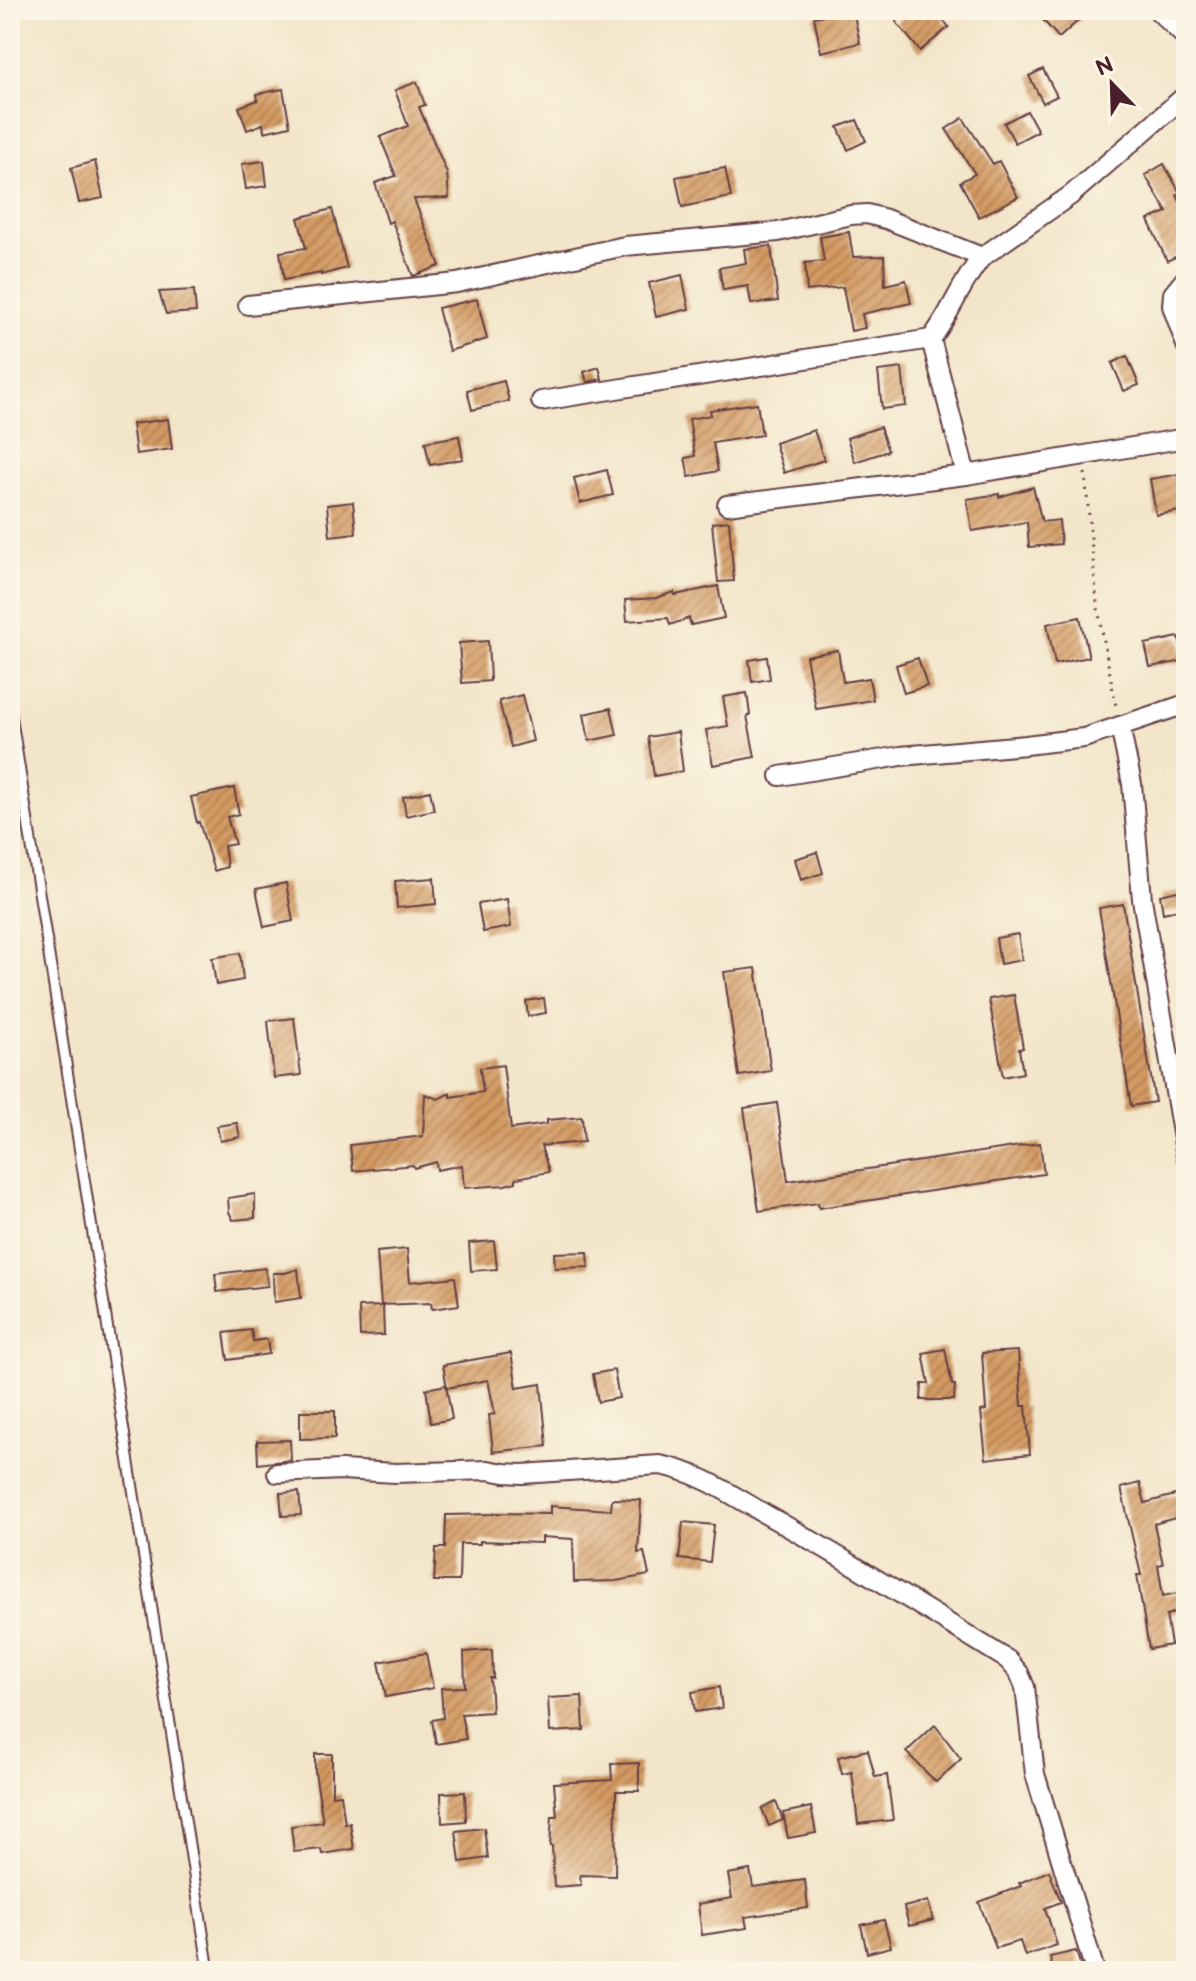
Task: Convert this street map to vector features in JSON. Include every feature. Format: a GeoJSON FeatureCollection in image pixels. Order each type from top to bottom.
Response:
{"type":"FeatureCollection","features":[{"type":"Feature","properties":{"kind":"street"},"geometry":{"type":"LineString","coordinates":[[1160,10],[1186,35]]}},
{"type":"Feature","properties":{"kind":"street"},"geometry":{"type":"LineString","coordinates":[[541,401],[931,339],[982,257],[1071,195],[1186,95]]}},
{"type":"Feature","properties":{"kind":"street"},"geometry":{"type":"LineString","coordinates":[[248,305],[457,283],[625,246],[778,232],[851,215],[867,214],[886,219],[982,257]]}},
{"type":"Feature","properties":{"kind":"street"},"geometry":{"type":"LineString","coordinates":[[1186,278],[1173,294],[1172,306],[1186,345]]}},
{"type":"Feature","properties":{"kind":"street"},"geometry":{"type":"LineString","coordinates":[[931,339],[966,475]]}},
{"type":"Feature","properties":{"kind":"street"},"geometry":{"type":"LineString","coordinates":[[727,505],[966,475],[1186,438]]}},
{"type":"Feature","properties":{"kind":"street"},"geometry":{"type":"LineString","coordinates":[[780,776],[901,756],[1084,738],[1186,704]]}},
{"type":"Feature","properties":{"kind":"street"},"geometry":{"type":"LineString","coordinates":[[1120,726],[1132,784],[1142,899],[1186,1156]]}},
{"type":"Feature","properties":{"kind":"street"},"geometry":{"type":"LineString","coordinates":[[277,1473],[488,1470],[522,1474],[660,1465],[700,1478],[827,1549],[1008,1660],[1019,1673],[1025,1687],[1035,1774],[1095,1971]]}},
{"type":"Feature","properties":{"kind":"lane"},"geometry":{"type":"LineString","coordinates":[[10,708],[209,1971]]}},
{"type":"Feature","properties":{"kind":"path"},"geometry":{"type":"LineString","coordinates":[[1085,455],[1097,603],[1120,726]]}},
{"type":"Feature","properties":{"kind":"building"},"geometry":{"type":"Polygon","coordinates":[[[853,10],[860,43],[821,52],[814,17],[853,10]]]}},
{"type":"Feature","properties":{"kind":"building"},"geometry":{"type":"Polygon","coordinates":[[[911,10],[935,10],[949,27],[920,51],[896,22],[911,10]]]}},
{"type":"Feature","properties":{"kind":"building"},"geometry":{"type":"Polygon","coordinates":[[[1034,10],[1072,10],[1080,19],[1059,38],[1034,10]]]}},
{"type":"Feature","properties":{"kind":"building"},"geometry":{"type":"Polygon","coordinates":[[[1043,69],[1057,96],[1043,103],[1029,76],[1043,69]]]}},
{"type":"Feature","properties":{"kind":"building"},"geometry":{"type":"Polygon","coordinates":[[[417,82],[425,105],[419,107],[447,173],[449,198],[414,199],[440,266],[413,276],[392,221],[388,223],[375,183],[396,176],[380,137],[408,126],[395,90],[417,82]]]}},
{"type":"Feature","properties":{"kind":"building"},"geometry":{"type":"Polygon","coordinates":[[[283,89],[290,126],[264,132],[263,124],[247,130],[239,107],[258,100],[257,94],[283,89]]]}},
{"type":"Feature","properties":{"kind":"building"},"geometry":{"type":"Polygon","coordinates":[[[1027,111],[1038,131],[1015,143],[1004,123],[1027,111]]]}},
{"type":"Feature","properties":{"kind":"building"},"geometry":{"type":"Polygon","coordinates":[[[963,118],[993,164],[999,161],[1018,197],[979,217],[960,182],[975,174],[946,129],[963,118]]]}},
{"type":"Feature","properties":{"kind":"building"},"geometry":{"type":"Polygon","coordinates":[[[857,120],[866,141],[848,150],[838,127],[857,120]]]}},
{"type":"Feature","properties":{"kind":"building"},"geometry":{"type":"Polygon","coordinates":[[[95,161],[103,198],[79,203],[71,168],[95,161]]]}},
{"type":"Feature","properties":{"kind":"building"},"geometry":{"type":"Polygon","coordinates":[[[264,161],[267,186],[246,189],[242,164],[264,161]]]}},
{"type":"Feature","properties":{"kind":"building"},"geometry":{"type":"Polygon","coordinates":[[[1164,164],[1180,193],[1177,195],[1186,215],[1186,252],[1167,261],[1148,220],[1167,212],[1145,175],[1164,164]]]}},
{"type":"Feature","properties":{"kind":"building"},"geometry":{"type":"Polygon","coordinates":[[[725,168],[731,197],[682,207],[676,177],[725,168]]]}},
{"type":"Feature","properties":{"kind":"building"},"geometry":{"type":"Polygon","coordinates":[[[332,209],[347,268],[284,280],[280,252],[306,248],[298,218],[332,209]]]}},
{"type":"Feature","properties":{"kind":"building"},"geometry":{"type":"Polygon","coordinates":[[[849,232],[853,257],[884,256],[885,285],[906,280],[911,303],[862,314],[865,328],[851,331],[843,287],[807,291],[805,263],[824,261],[820,237],[849,232]]]}},
{"type":"Feature","properties":{"kind":"building"},"geometry":{"type":"Polygon","coordinates":[[[771,246],[778,301],[751,304],[748,286],[723,290],[719,268],[746,263],[744,249],[771,246]]]}},
{"type":"Feature","properties":{"kind":"building"},"geometry":{"type":"Polygon","coordinates":[[[682,275],[689,309],[656,317],[649,283],[682,275]]]}},
{"type":"Feature","properties":{"kind":"building"},"geometry":{"type":"Polygon","coordinates":[[[194,290],[196,312],[166,314],[159,292],[194,290]]]}},
{"type":"Feature","properties":{"kind":"building"},"geometry":{"type":"Polygon","coordinates":[[[477,299],[487,339],[449,351],[438,308],[477,299]]]}},
{"type":"Feature","properties":{"kind":"building"},"geometry":{"type":"Polygon","coordinates":[[[1127,356],[1139,385],[1124,391],[1112,363],[1127,356]]]}},
{"type":"Feature","properties":{"kind":"building"},"geometry":{"type":"Polygon","coordinates":[[[599,367],[602,379],[587,382],[584,372],[599,367]]]}},
{"type":"Feature","properties":{"kind":"building"},"geometry":{"type":"Polygon","coordinates":[[[902,368],[906,406],[882,409],[878,371],[902,368]]]}},
{"type":"Feature","properties":{"kind":"building"},"geometry":{"type":"Polygon","coordinates":[[[504,381],[509,401],[472,410],[467,390],[504,381]]]}},
{"type":"Feature","properties":{"kind":"building"},"geometry":{"type":"Polygon","coordinates":[[[757,403],[762,435],[713,443],[718,471],[689,477],[685,458],[695,456],[689,419],[711,415],[710,410],[757,403]]]}},
{"type":"Feature","properties":{"kind":"building"},"geometry":{"type":"Polygon","coordinates":[[[168,419],[172,449],[136,454],[132,424],[168,419]]]}},
{"type":"Feature","properties":{"kind":"building"},"geometry":{"type":"Polygon","coordinates":[[[880,427],[888,451],[855,462],[847,438],[880,427]]]}},
{"type":"Feature","properties":{"kind":"building"},"geometry":{"type":"Polygon","coordinates":[[[814,430],[824,460],[784,473],[775,443],[814,430]]]}},
{"type":"Feature","properties":{"kind":"building"},"geometry":{"type":"Polygon","coordinates":[[[459,436],[463,459],[430,465],[425,442],[459,436]]]}},
{"type":"Feature","properties":{"kind":"building"},"geometry":{"type":"Polygon","coordinates":[[[607,470],[613,495],[580,503],[574,478],[607,470]]]}},
{"type":"Feature","properties":{"kind":"building"},"geometry":{"type":"Polygon","coordinates":[[[1186,473],[1186,510],[1156,515],[1150,479],[1186,473]]]}},
{"type":"Feature","properties":{"kind":"building"},"geometry":{"type":"Polygon","coordinates":[[[1033,487],[1042,522],[1059,520],[1061,544],[1029,547],[1027,522],[972,531],[967,499],[999,494],[999,497],[1033,487]]]}},
{"type":"Feature","properties":{"kind":"building"},"geometry":{"type":"Polygon","coordinates":[[[353,502],[356,533],[330,536],[327,505],[353,502]]]}},
{"type":"Feature","properties":{"kind":"building"},"geometry":{"type":"Polygon","coordinates":[[[729,521],[734,581],[718,582],[712,523],[729,521]]]}},
{"type":"Feature","properties":{"kind":"building"},"geometry":{"type":"Polygon","coordinates":[[[718,586],[724,618],[691,625],[689,618],[670,625],[668,618],[627,621],[625,600],[656,598],[674,592],[675,595],[718,586]]]}},
{"type":"Feature","properties":{"kind":"building"},"geometry":{"type":"Polygon","coordinates":[[[1080,617],[1089,657],[1055,664],[1047,624],[1080,617]]]}},
{"type":"Feature","properties":{"kind":"building"},"geometry":{"type":"Polygon","coordinates":[[[1179,637],[1184,661],[1150,667],[1145,644],[1179,637]]]}},
{"type":"Feature","properties":{"kind":"building"},"geometry":{"type":"Polygon","coordinates":[[[488,641],[490,681],[462,683],[459,643],[488,641]]]}},
{"type":"Feature","properties":{"kind":"building"},"geometry":{"type":"Polygon","coordinates":[[[838,650],[843,682],[869,678],[873,700],[816,709],[806,656],[838,650]]]}},
{"type":"Feature","properties":{"kind":"building"},"geometry":{"type":"Polygon","coordinates":[[[767,657],[770,679],[752,682],[749,660],[767,657]]]}},
{"type":"Feature","properties":{"kind":"building"},"geometry":{"type":"Polygon","coordinates":[[[918,658],[927,686],[904,693],[896,665],[918,658]]]}},
{"type":"Feature","properties":{"kind":"building"},"geometry":{"type":"Polygon","coordinates":[[[747,693],[750,715],[747,716],[755,757],[713,765],[706,730],[728,726],[723,697],[747,693]]]}},
{"type":"Feature","properties":{"kind":"building"},"geometry":{"type":"Polygon","coordinates":[[[522,695],[533,741],[511,747],[499,701],[522,695]]]}},
{"type":"Feature","properties":{"kind":"building"},"geometry":{"type":"Polygon","coordinates":[[[611,708],[617,735],[589,741],[584,714],[611,708]]]}},
{"type":"Feature","properties":{"kind":"building"},"geometry":{"type":"Polygon","coordinates":[[[678,732],[683,771],[654,776],[648,737],[678,732]]]}},
{"type":"Feature","properties":{"kind":"building"},"geometry":{"type":"Polygon","coordinates":[[[234,788],[239,814],[227,817],[235,844],[224,846],[227,867],[214,871],[191,797],[234,788]]]}},
{"type":"Feature","properties":{"kind":"building"},"geometry":{"type":"Polygon","coordinates":[[[430,791],[434,810],[406,816],[403,797],[430,791]]]}},
{"type":"Feature","properties":{"kind":"building"},"geometry":{"type":"Polygon","coordinates":[[[817,852],[823,873],[801,880],[795,859],[817,852]]]}},
{"type":"Feature","properties":{"kind":"building"},"geometry":{"type":"Polygon","coordinates":[[[434,878],[436,904],[397,908],[395,881],[434,878]]]}},
{"type":"Feature","properties":{"kind":"building"},"geometry":{"type":"Polygon","coordinates":[[[286,883],[293,921],[264,927],[256,889],[286,883]]]}},
{"type":"Feature","properties":{"kind":"building"},"geometry":{"type":"Polygon","coordinates":[[[1186,889],[1186,908],[1163,913],[1160,895],[1186,889]]]}},
{"type":"Feature","properties":{"kind":"building"},"geometry":{"type":"Polygon","coordinates":[[[507,899],[511,927],[483,932],[478,904],[507,899]]]}},
{"type":"Feature","properties":{"kind":"building"},"geometry":{"type":"Polygon","coordinates":[[[1123,904],[1155,1102],[1131,1106],[1099,908],[1123,904]]]}},
{"type":"Feature","properties":{"kind":"building"},"geometry":{"type":"Polygon","coordinates":[[[1018,934],[1022,960],[1000,964],[996,938],[1018,934]]]}},
{"type":"Feature","properties":{"kind":"building"},"geometry":{"type":"Polygon","coordinates":[[[240,953],[243,980],[216,985],[212,958],[240,953]]]}},
{"type":"Feature","properties":{"kind":"building"},"geometry":{"type":"Polygon","coordinates":[[[756,968],[771,1071],[739,1076],[724,972],[756,968]]]}},
{"type":"Feature","properties":{"kind":"building"},"geometry":{"type":"Polygon","coordinates":[[[1014,995],[1023,1048],[1019,1049],[1023,1073],[1003,1077],[989,999],[1014,995]]]}},
{"type":"Feature","properties":{"kind":"building"},"geometry":{"type":"Polygon","coordinates":[[[544,998],[546,1013],[528,1016],[526,1001],[544,998]]]}},
{"type":"Feature","properties":{"kind":"building"},"geometry":{"type":"Polygon","coordinates":[[[294,1018],[301,1075],[274,1078],[268,1021],[294,1018]]]}},
{"type":"Feature","properties":{"kind":"building"},"geometry":{"type":"Polygon","coordinates":[[[503,1065],[511,1129],[547,1124],[547,1120],[582,1117],[584,1142],[541,1146],[549,1172],[516,1178],[516,1182],[505,1185],[464,1188],[462,1165],[437,1170],[436,1162],[414,1168],[413,1165],[353,1171],[350,1145],[423,1136],[425,1094],[438,1099],[450,1093],[450,1097],[483,1092],[480,1068],[503,1065]]]}},
{"type":"Feature","properties":{"kind":"building"},"geometry":{"type":"Polygon","coordinates":[[[777,1103],[788,1181],[1040,1143],[1044,1174],[819,1208],[818,1203],[759,1211],[744,1108],[777,1103]]]}},
{"type":"Feature","properties":{"kind":"building"},"geometry":{"type":"Polygon","coordinates":[[[237,1123],[240,1137],[220,1141],[217,1126],[237,1123]]]}},
{"type":"Feature","properties":{"kind":"building"},"geometry":{"type":"Polygon","coordinates":[[[255,1194],[255,1218],[233,1220],[228,1198],[255,1194]]]}},
{"type":"Feature","properties":{"kind":"building"},"geometry":{"type":"Polygon","coordinates":[[[494,1241],[497,1269],[471,1271],[469,1243],[494,1241]]]}},
{"type":"Feature","properties":{"kind":"building"},"geometry":{"type":"Polygon","coordinates":[[[407,1249],[410,1282],[455,1277],[459,1305],[432,1309],[431,1303],[381,1305],[377,1252],[407,1249]]]}},
{"type":"Feature","properties":{"kind":"building"},"geometry":{"type":"Polygon","coordinates":[[[588,1252],[589,1267],[555,1268],[554,1253],[588,1252]]]}},
{"type":"Feature","properties":{"kind":"building"},"geometry":{"type":"Polygon","coordinates":[[[265,1268],[268,1286],[217,1292],[215,1274],[265,1268]]]}},
{"type":"Feature","properties":{"kind":"building"},"geometry":{"type":"Polygon","coordinates":[[[298,1269],[301,1298],[274,1302],[273,1273],[298,1269]]]}},
{"type":"Feature","properties":{"kind":"building"},"geometry":{"type":"Polygon","coordinates":[[[383,1306],[384,1335],[360,1336],[359,1307],[383,1306]]]}},
{"type":"Feature","properties":{"kind":"building"},"geometry":{"type":"Polygon","coordinates":[[[251,1330],[253,1341],[267,1339],[269,1354],[228,1360],[224,1333],[251,1330]]]}},
{"type":"Feature","properties":{"kind":"building"},"geometry":{"type":"Polygon","coordinates":[[[945,1349],[952,1385],[955,1385],[954,1400],[921,1400],[922,1384],[929,1384],[923,1353],[945,1349]]]}},
{"type":"Feature","properties":{"kind":"building"},"geometry":{"type":"Polygon","coordinates":[[[1018,1351],[1030,1454],[986,1459],[981,1411],[986,1410],[982,1353],[1018,1351]]]}},
{"type":"Feature","properties":{"kind":"building"},"geometry":{"type":"Polygon","coordinates":[[[511,1353],[517,1388],[541,1384],[547,1446],[493,1452],[489,1415],[495,1414],[488,1380],[447,1388],[443,1365],[511,1353]]]}},
{"type":"Feature","properties":{"kind":"building"},"geometry":{"type":"Polygon","coordinates":[[[614,1370],[619,1398],[598,1402],[593,1374],[614,1370]]]}},
{"type":"Feature","properties":{"kind":"building"},"geometry":{"type":"Polygon","coordinates":[[[446,1385],[452,1419],[431,1423],[426,1389],[446,1385]]]}},
{"type":"Feature","properties":{"kind":"building"},"geometry":{"type":"Polygon","coordinates":[[[300,1411],[335,1411],[335,1438],[300,1439],[300,1411]]]}},
{"type":"Feature","properties":{"kind":"building"},"geometry":{"type":"Polygon","coordinates":[[[290,1440],[291,1460],[258,1464],[257,1441],[290,1440]]]}},
{"type":"Feature","properties":{"kind":"building"},"geometry":{"type":"Polygon","coordinates":[[[1140,1483],[1145,1503],[1186,1492],[1186,1515],[1154,1524],[1163,1564],[1158,1565],[1163,1596],[1186,1591],[1186,1610],[1166,1615],[1171,1645],[1149,1649],[1137,1575],[1141,1575],[1121,1488],[1140,1483]]]}},
{"type":"Feature","properties":{"kind":"building"},"geometry":{"type":"Polygon","coordinates":[[[299,1492],[301,1515],[282,1516],[280,1493],[299,1492]]]}},
{"type":"Feature","properties":{"kind":"building"},"geometry":{"type":"Polygon","coordinates":[[[612,1499],[641,1500],[638,1553],[644,1552],[649,1575],[616,1581],[574,1582],[573,1539],[542,1537],[542,1543],[480,1541],[480,1544],[460,1544],[459,1581],[434,1581],[436,1548],[445,1548],[446,1515],[550,1514],[550,1506],[611,1510],[612,1499]]]}},
{"type":"Feature","properties":{"kind":"building"},"geometry":{"type":"Polygon","coordinates":[[[683,1522],[714,1525],[710,1562],[679,1559],[683,1522]]]}},
{"type":"Feature","properties":{"kind":"building"},"geometry":{"type":"Polygon","coordinates":[[[492,1650],[492,1712],[461,1714],[466,1739],[436,1744],[432,1720],[443,1718],[441,1688],[465,1687],[464,1652],[492,1650]]]}},
{"type":"Feature","properties":{"kind":"building"},"geometry":{"type":"Polygon","coordinates":[[[426,1653],[433,1688],[386,1697],[379,1662],[426,1653]]]}},
{"type":"Feature","properties":{"kind":"building"},"geometry":{"type":"Polygon","coordinates":[[[719,1687],[722,1708],[695,1712],[692,1692],[719,1687]]]}},
{"type":"Feature","properties":{"kind":"building"},"geometry":{"type":"Polygon","coordinates":[[[582,1696],[584,1730],[550,1732],[548,1698],[582,1696]]]}},
{"type":"Feature","properties":{"kind":"building"},"geometry":{"type":"Polygon","coordinates":[[[935,1725],[961,1759],[936,1782],[906,1752],[935,1725]]]}},
{"type":"Feature","properties":{"kind":"building"},"geometry":{"type":"Polygon","coordinates":[[[868,1750],[875,1777],[887,1775],[893,1820],[858,1824],[852,1772],[842,1774],[838,1757],[868,1750]]]}},
{"type":"Feature","properties":{"kind":"building"},"geometry":{"type":"Polygon","coordinates":[[[315,1754],[332,1754],[332,1795],[341,1794],[345,1824],[350,1823],[354,1849],[322,1854],[321,1849],[294,1852],[291,1826],[323,1822],[315,1754]]]}},
{"type":"Feature","properties":{"kind":"building"},"geometry":{"type":"Polygon","coordinates":[[[639,1763],[639,1791],[616,1791],[615,1876],[580,1875],[581,1885],[554,1887],[550,1846],[552,1816],[557,1816],[554,1783],[612,1780],[611,1764],[639,1763]]]}},
{"type":"Feature","properties":{"kind":"building"},"geometry":{"type":"Polygon","coordinates":[[[465,1792],[466,1821],[442,1823],[441,1793],[465,1792]]]}},
{"type":"Feature","properties":{"kind":"building"},"geometry":{"type":"Polygon","coordinates":[[[776,1802],[783,1820],[769,1826],[762,1809],[776,1802]]]}},
{"type":"Feature","properties":{"kind":"building"},"geometry":{"type":"Polygon","coordinates":[[[811,1807],[816,1833],[788,1838],[783,1813],[811,1807]]]}},
{"type":"Feature","properties":{"kind":"building"},"geometry":{"type":"Polygon","coordinates":[[[484,1828],[488,1858],[460,1862],[456,1831],[484,1828]]]}},
{"type":"Feature","properties":{"kind":"building"},"geometry":{"type":"Polygon","coordinates":[[[750,1870],[753,1887],[805,1880],[808,1908],[745,1917],[747,1928],[702,1935],[698,1904],[732,1898],[728,1874],[750,1870]]]}},
{"type":"Feature","properties":{"kind":"building"},"geometry":{"type":"Polygon","coordinates":[[[1049,1871],[1061,1902],[1045,1908],[1057,1945],[1025,1956],[1020,1941],[996,1948],[979,1902],[1049,1871]]]}},
{"type":"Feature","properties":{"kind":"building"},"geometry":{"type":"Polygon","coordinates":[[[928,1901],[933,1920],[909,1926],[904,1907],[928,1901]]]}},
{"type":"Feature","properties":{"kind":"building"},"geometry":{"type":"Polygon","coordinates":[[[884,1920],[891,1947],[867,1953],[861,1925],[884,1920]]]}},
{"type":"Feature","properties":{"kind":"building"},"geometry":{"type":"Polygon","coordinates":[[[1076,1951],[1082,1970],[1053,1971],[1050,1957],[1076,1951]]]}}]}
